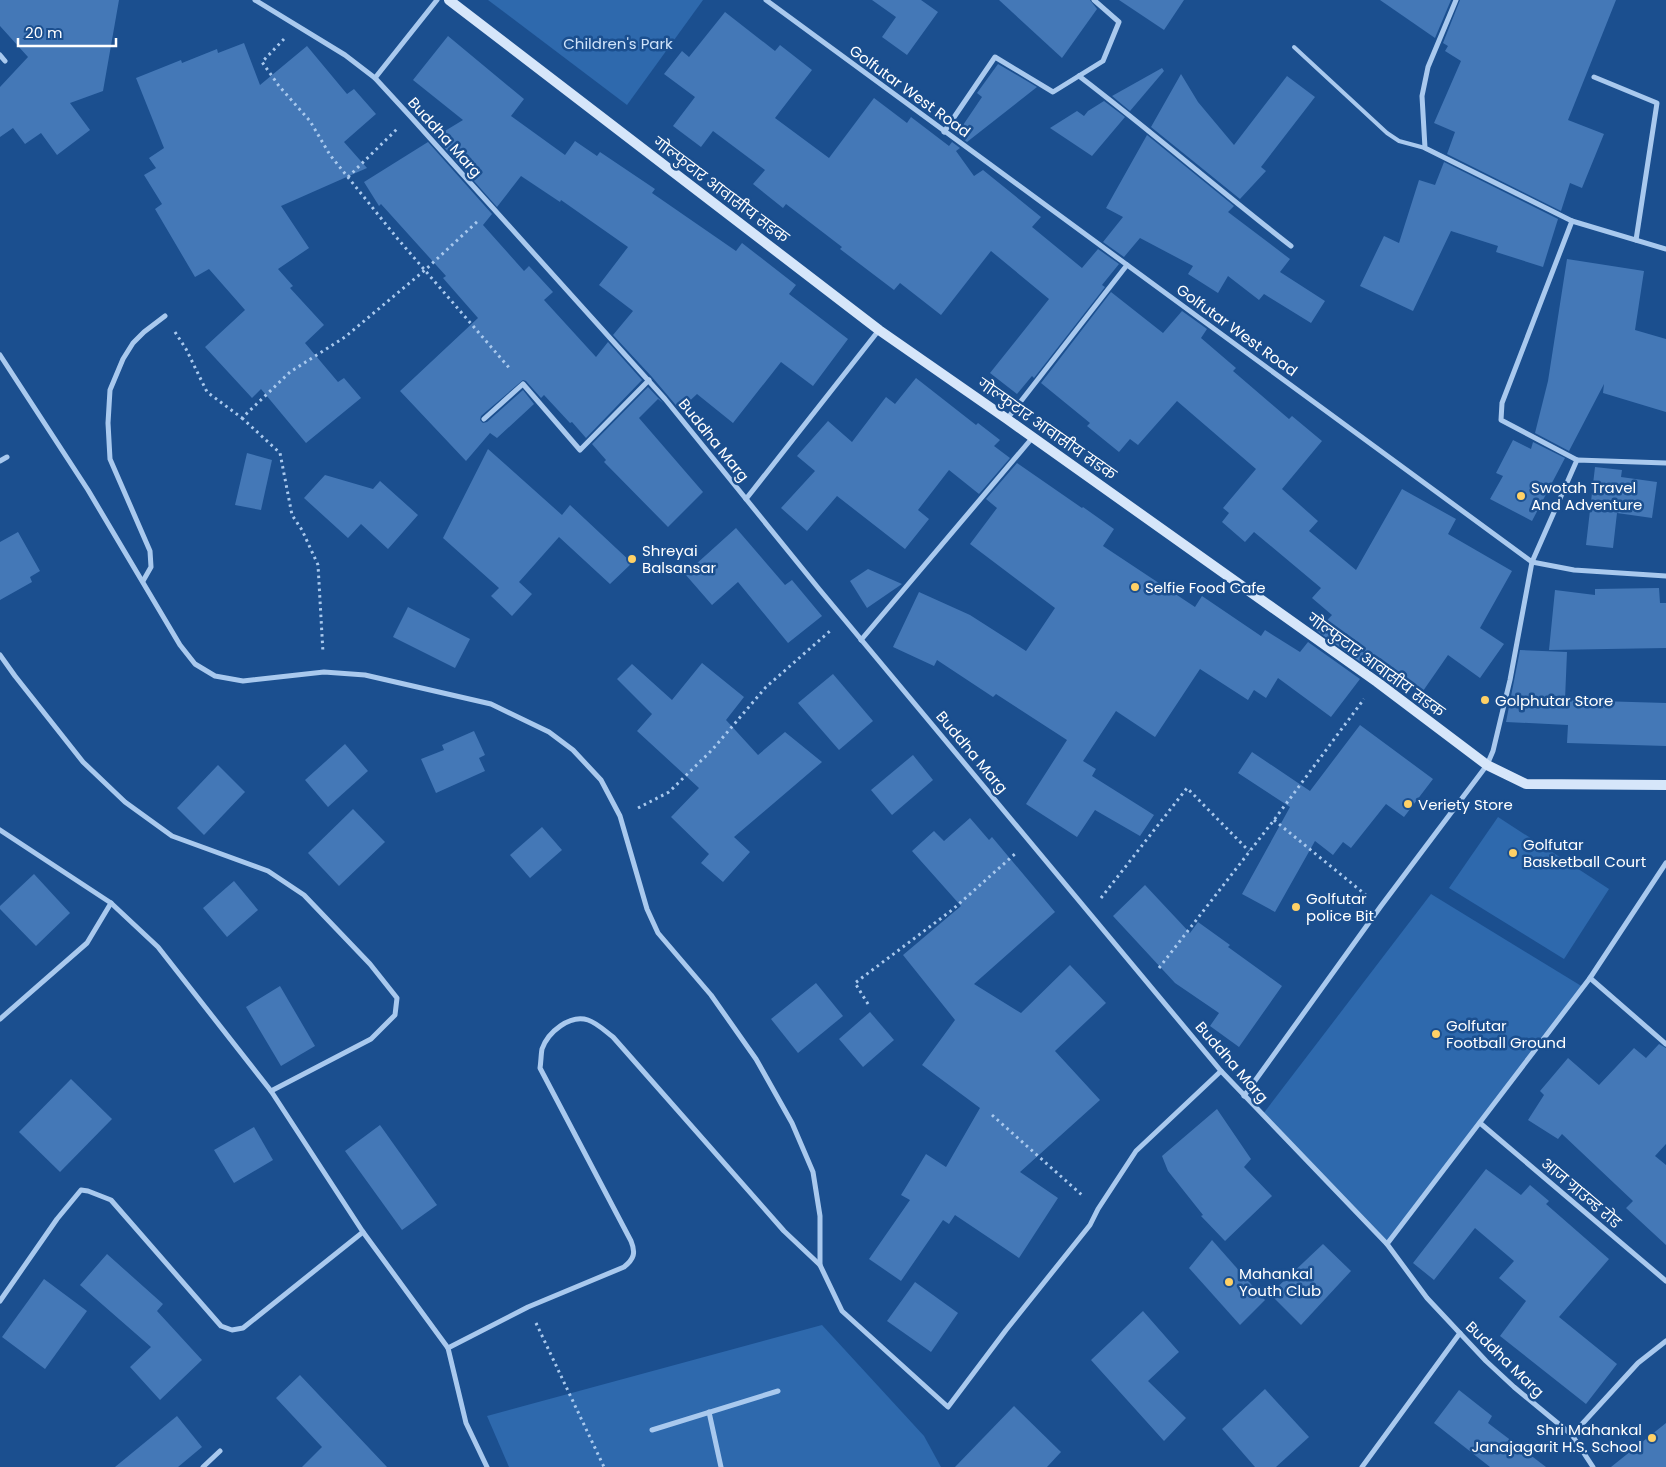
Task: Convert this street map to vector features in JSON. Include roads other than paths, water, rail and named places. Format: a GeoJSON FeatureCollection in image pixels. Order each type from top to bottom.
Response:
{"type":"FeatureCollection","features":[{"type":"Feature","properties":{"kind":"main road","name":"गोल्फुटार आवासीय सडक"},"geometry":{"type":"LineString","coordinates":[[449,0],[879,330],[1033,437],[1377,682],[1487,765],[1526,784],[1666,785]]}},
{"type":"Feature","properties":{"kind":"street","name":"Buddha Marg"},"geometry":{"type":"LineString","coordinates":[[255,0],[345,55],[375,78],[410,116],[649,380],[861,640],[1221,1071],[1387,1244],[1427,1298],[1460,1333],[1514,1387],[1572,1435],[1593,1467]]}},
{"type":"Feature","properties":{"kind":"street"},"geometry":{"type":"LineString","coordinates":[[375,78],[437,0]]}},
{"type":"Feature","properties":{"kind":"street","name":"Golfutar West Road"},"geometry":{"type":"LineString","coordinates":[[766,0],[1532,562]]}},
{"type":"Feature","properties":{"kind":"street"},"geometry":{"type":"LineString","coordinates":[[944,132],[995,57],[1053,92],[1102,61],[1119,22],[1094,0]]}},
{"type":"Feature","properties":{"kind":"street"},"geometry":{"type":"LineString","coordinates":[[1456,0],[1428,67],[1422,96],[1425,148],[1572,221],[1666,248]]}},
{"type":"Feature","properties":{"kind":"street"},"geometry":{"type":"LineString","coordinates":[[0,55],[5,60]]}},
{"type":"Feature","properties":{"kind":"street"},"geometry":{"type":"LineString","coordinates":[[1079,76],[1135,118],[1229,198],[1290,246]]}},
{"type":"Feature","properties":{"kind":"street"},"geometry":{"type":"LineString","coordinates":[[1594,77],[1657,103],[1636,240]]}},
{"type":"Feature","properties":{"kind":"street"},"geometry":{"type":"LineString","coordinates":[[1572,221],[1502,403],[1501,420],[1577,460],[1666,463]]}},
{"type":"Feature","properties":{"kind":"street"},"geometry":{"type":"LineString","coordinates":[[1007,419],[1127,265]]}},
{"type":"Feature","properties":{"kind":"street"},"geometry":{"type":"LineString","coordinates":[[143,581],[151,567],[150,551],[110,459],[108,423],[110,390],[123,359],[133,344],[144,332],[165,316]]}},
{"type":"Feature","properties":{"kind":"street"},"geometry":{"type":"LineString","coordinates":[[746,499],[879,330]]}},
{"type":"Feature","properties":{"kind":"street"},"geometry":{"type":"LineString","coordinates":[[0,355],[88,490],[180,645],[195,664],[215,676],[243,681],[324,672],[365,675],[411,684],[491,704],[549,732],[573,750],[601,780],[620,816],[647,909],[658,933],[711,994],[756,1059],[792,1123],[813,1172],[820,1216],[820,1264]]}},
{"type":"Feature","properties":{"kind":"street"},"geometry":{"type":"LineString","coordinates":[[484,419],[523,384],[580,450],[649,380]]}},
{"type":"Feature","properties":{"kind":"street"},"geometry":{"type":"LineString","coordinates":[[861,640],[1033,437]]}},
{"type":"Feature","properties":{"kind":"street"},"geometry":{"type":"LineString","coordinates":[[0,461],[7,457]]}},
{"type":"Feature","properties":{"kind":"street"},"geometry":{"type":"LineString","coordinates":[[1244,1096],[1381,906],[1487,765],[1493,751],[1510,680],[1532,562],[1577,460]]}},
{"type":"Feature","properties":{"kind":"street"},"geometry":{"type":"LineString","coordinates":[[1532,562],[1574,570],[1666,576]]}},
{"type":"Feature","properties":{"kind":"street"},"geometry":{"type":"LineString","coordinates":[[0,655],[83,762],[124,802],[172,836],[268,871],[304,895],[370,964],[397,998],[395,1015],[371,1039],[272,1091]]}},
{"type":"Feature","properties":{"kind":"street"},"geometry":{"type":"LineString","coordinates":[[0,830],[111,903],[158,947],[272,1091],[363,1232],[448,1348],[466,1424],[487,1467]]}},
{"type":"Feature","properties":{"kind":"street"},"geometry":{"type":"LineString","coordinates":[[1387,1244],[1590,978],[1666,863]]}},
{"type":"Feature","properties":{"kind":"street"},"geometry":{"type":"LineString","coordinates":[[0,1019],[87,943],[111,903]]}},
{"type":"Feature","properties":{"kind":"street"},"geometry":{"type":"LineString","coordinates":[[1590,978],[1666,1044]]}},
{"type":"Feature","properties":{"kind":"street"},"geometry":{"type":"LineString","coordinates":[[448,1348],[528,1307],[624,1267],[632,1260],[634,1250],[540,1068],[542,1048],[553,1032],[574,1018],[594,1022],[613,1037],[784,1231],[820,1264],[842,1311],[948,1407],[1006,1330],[1090,1225],[1098,1209],[1136,1151],[1221,1071]]}},
{"type":"Feature","properties":{"kind":"street","name":"आज ग्राउन्ड रोड"},"geometry":{"type":"LineString","coordinates":[[1480,1123],[1666,1281]]}},
{"type":"Feature","properties":{"kind":"street"},"geometry":{"type":"LineString","coordinates":[[0,1301],[57,1219],[80,1190],[88,1191],[111,1200],[221,1326],[232,1330],[243,1328],[363,1232]]}},
{"type":"Feature","properties":{"kind":"street"},"geometry":{"type":"LineString","coordinates":[[1362,1467],[1460,1333]]}},
{"type":"Feature","properties":{"kind":"street"},"geometry":{"type":"LineString","coordinates":[[1572,1435],[1638,1363],[1666,1341]]}},
{"type":"Feature","properties":{"kind":"street"},"geometry":{"type":"LineString","coordinates":[[652,1430],[778,1391]]}},
{"type":"Feature","properties":{"kind":"street"},"geometry":{"type":"LineString","coordinates":[[709,1412],[721,1467]]}},
{"type":"Feature","properties":{"kind":"street"},"geometry":{"type":"LineString","coordinates":[[203,1467],[220,1451]]}},
{"type":"Feature","properties":{"kind":"lane"},"geometry":{"type":"LineString","coordinates":[[1294,47],[1387,133],[1399,141],[1425,148]]}},
{"type":"Feature","properties":{"kind":"place","name":"Swotah Travel And Adventure"},"geometry":{"type":"Point","coordinates":[1521,496]}},
{"type":"Feature","properties":{"kind":"place","name":"Shreyai Balsansar"},"geometry":{"type":"Point","coordinates":[632,559]}},
{"type":"Feature","properties":{"kind":"place","name":"Selfie Food Cafe"},"geometry":{"type":"Point","coordinates":[1135,587]}},
{"type":"Feature","properties":{"kind":"place","name":"Golphutar Store"},"geometry":{"type":"Point","coordinates":[1485,700]}},
{"type":"Feature","properties":{"kind":"place","name":"Veriety Store"},"geometry":{"type":"Point","coordinates":[1408,804]}},
{"type":"Feature","properties":{"kind":"place","name":"Golfutar Basketball Court"},"geometry":{"type":"Point","coordinates":[1513,853]}},
{"type":"Feature","properties":{"kind":"place","name":"Golfutar police Bit"},"geometry":{"type":"Point","coordinates":[1296,907]}},
{"type":"Feature","properties":{"kind":"place","name":"Golfutar Football Ground"},"geometry":{"type":"Point","coordinates":[1436,1034]}},
{"type":"Feature","properties":{"kind":"place","name":"Mahankal Youth Club"},"geometry":{"type":"Point","coordinates":[1229,1282]}},
{"type":"Feature","properties":{"kind":"place","name":"Shri Mahankal Janajagarit H.S. School"},"geometry":{"type":"Point","coordinates":[1652,1438]}},
{"type":"Feature","properties":{"kind":"park label","name":"Children's Park"},"geometry":{"type":"Point","coordinates":[618,43]}}]}
